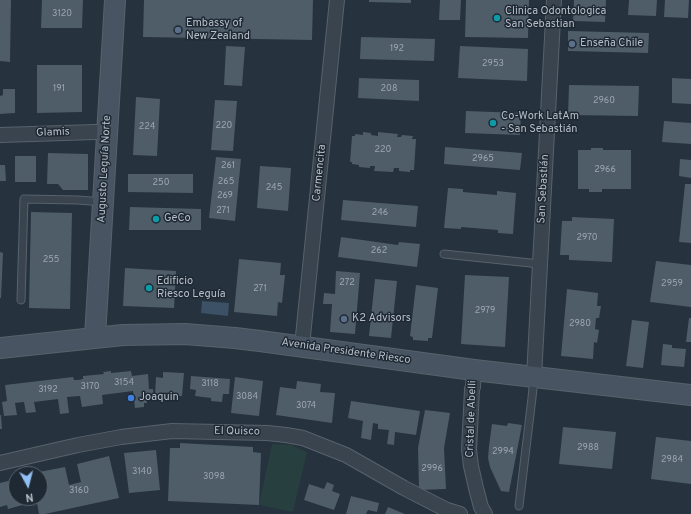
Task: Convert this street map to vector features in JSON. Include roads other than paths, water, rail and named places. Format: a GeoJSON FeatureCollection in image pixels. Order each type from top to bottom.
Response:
{"type":"FeatureCollection","features":[{"type":"Feature","properties":{"kind":"main road","name":"Augusto Leguía Norte"},"geometry":{"type":"LineString","coordinates":[[95,337],[114,0]]}},
{"type":"Feature","properties":{"kind":"main road","name":"Avenida Presidente Riesco"},"geometry":{"type":"LineString","coordinates":[[0,348],[130,334],[185,334],[302,346],[474,370],[691,395]]}},
{"type":"Feature","properties":{"kind":"street","name":"Carmencita"},"geometry":{"type":"LineString","coordinates":[[302,346],[337,0]]}},
{"type":"Feature","properties":{"kind":"street","name":"San Sebastián"},"geometry":{"type":"LineString","coordinates":[[534,377],[554,0]]}},
{"type":"Feature","properties":{"kind":"street","name":"Glamis"},"geometry":{"type":"LineString","coordinates":[[0,135],[107,132]]}},
{"type":"Feature","properties":{"kind":"street","name":"Cristal de Abelli"},"geometry":{"type":"LineString","coordinates":[[474,370],[469,450],[476,488],[485,514]]}},
{"type":"Feature","properties":{"kind":"street","name":"El Quisco"},"geometry":{"type":"LineString","coordinates":[[0,463],[78,445],[114,438],[159,432],[172,431],[286,434],[303,438],[346,455],[404,488],[447,510],[460,514]]}},
{"type":"Feature","properties":{"kind":"lane"},"geometry":{"type":"LineString","coordinates":[[21,300],[24,199],[103,202]]}},
{"type":"Feature","properties":{"kind":"lane"},"geometry":{"type":"LineString","coordinates":[[444,254],[540,264]]}},
{"type":"Feature","properties":{"kind":"lane"},"geometry":{"type":"LineString","coordinates":[[519,506],[534,377]]}},
{"type":"Feature","properties":{"kind":"water"},"geometry":{"type":"Polygon","coordinates":[[[202,301],[229,303],[228,316],[201,313],[202,301]]]}},
{"type":"Feature","properties":{"kind":"place","name":"Clinica Odontologica San Sebastian"},"geometry":{"type":"Point","coordinates":[497,18]}},
{"type":"Feature","properties":{"kind":"place","name":"Embassy of New Zealand"},"geometry":{"type":"Point","coordinates":[178,30]}},
{"type":"Feature","properties":{"kind":"place","name":"Enseña Chile"},"geometry":{"type":"Point","coordinates":[572,44]}},
{"type":"Feature","properties":{"kind":"place","name":"Co-Work LatAm - San Sebastián"},"geometry":{"type":"Point","coordinates":[493,123]}},
{"type":"Feature","properties":{"kind":"place","name":"GeCo"},"geometry":{"type":"Point","coordinates":[156,219]}},
{"type":"Feature","properties":{"kind":"place","name":"Edificio Riesco Leguía"},"geometry":{"type":"Point","coordinates":[149,288]}},
{"type":"Feature","properties":{"kind":"place","name":"K2 Advisors"},"geometry":{"type":"Point","coordinates":[344,319]}},
{"type":"Feature","properties":{"kind":"place","name":"Joaquin"},"geometry":{"type":"Point","coordinates":[131,398]}}]}
